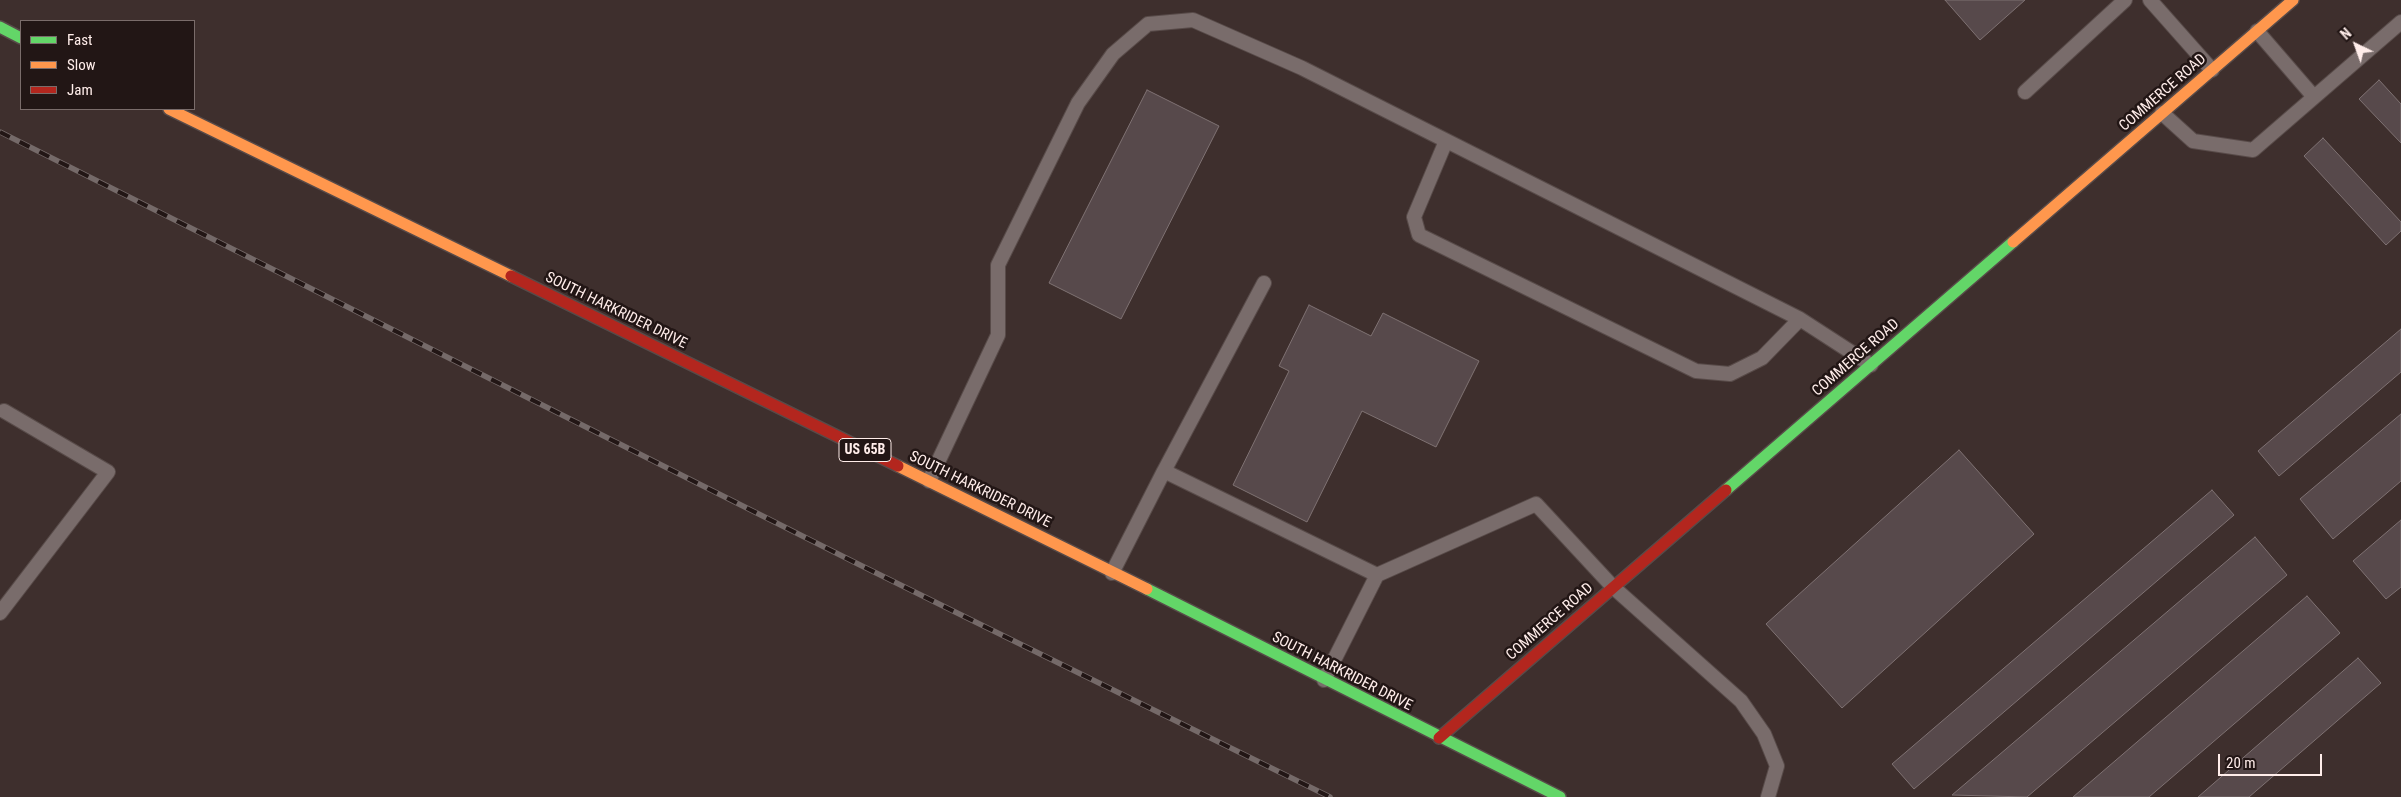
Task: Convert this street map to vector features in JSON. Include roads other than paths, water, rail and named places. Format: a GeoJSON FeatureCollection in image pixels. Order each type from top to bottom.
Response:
{"type":"FeatureCollection","features":[{"type":"Feature","properties":{"kind":"main road","name":"COMMERCE ROAD"},"geometry":{"type":"LineString","coordinates":[[1439,738],[2293,0]]}},
{"type":"Feature","properties":{"kind":"main road"},"geometry":{"type":"LineString","coordinates":[[0,28],[20,38]]}},
{"type":"Feature","properties":{"kind":"main road","name":"SOUTH HARKRIDER DRIVE"},"geometry":{"type":"LineString","coordinates":[[171,110],[929,481],[1560,797]]}},
{"type":"Feature","properties":{"kind":"lane"},"geometry":{"type":"LineString","coordinates":[[2025,92],[2125,0]]}},
{"type":"Feature","properties":{"kind":"lane"},"geometry":{"type":"LineString","coordinates":[[2150,0],[2212,70]]}},
{"type":"Feature","properties":{"kind":"lane"},"geometry":{"type":"LineString","coordinates":[[929,481],[998,336],[998,266],[1078,103],[1113,54],[1148,24],[1193,20],[1302,68],[1800,319],[1871,365]]}},
{"type":"Feature","properties":{"kind":"lane"},"geometry":{"type":"LineString","coordinates":[[2162,113],[2192,141],[2253,150],[2401,22]]}},
{"type":"Feature","properties":{"kind":"lane"},"geometry":{"type":"LineString","coordinates":[[2257,32],[2314,97]]}},
{"type":"Feature","properties":{"kind":"lane"},"geometry":{"type":"LineString","coordinates":[[1446,141],[1414,217],[1419,235],[1696,371],[1730,374],[1762,358],[1800,319]]}},
{"type":"Feature","properties":{"kind":"lane"},"geometry":{"type":"LineString","coordinates":[[1112,572],[1264,283]]}},
{"type":"Feature","properties":{"kind":"lane"},"geometry":{"type":"LineString","coordinates":[[0,613],[108,472],[1,412]]}},
{"type":"Feature","properties":{"kind":"lane"},"geometry":{"type":"LineString","coordinates":[[1164,471],[1377,575]]}},
{"type":"Feature","properties":{"kind":"lane"},"geometry":{"type":"LineString","coordinates":[[1324,680],[1377,575],[1536,504],[1613,587],[1741,701],[1764,734],[1777,766],[1768,797]]}},
{"type":"Feature","properties":{"kind":"railway"},"geometry":{"type":"LineString","coordinates":[[0,132],[858,564],[1330,797]]}}]}
